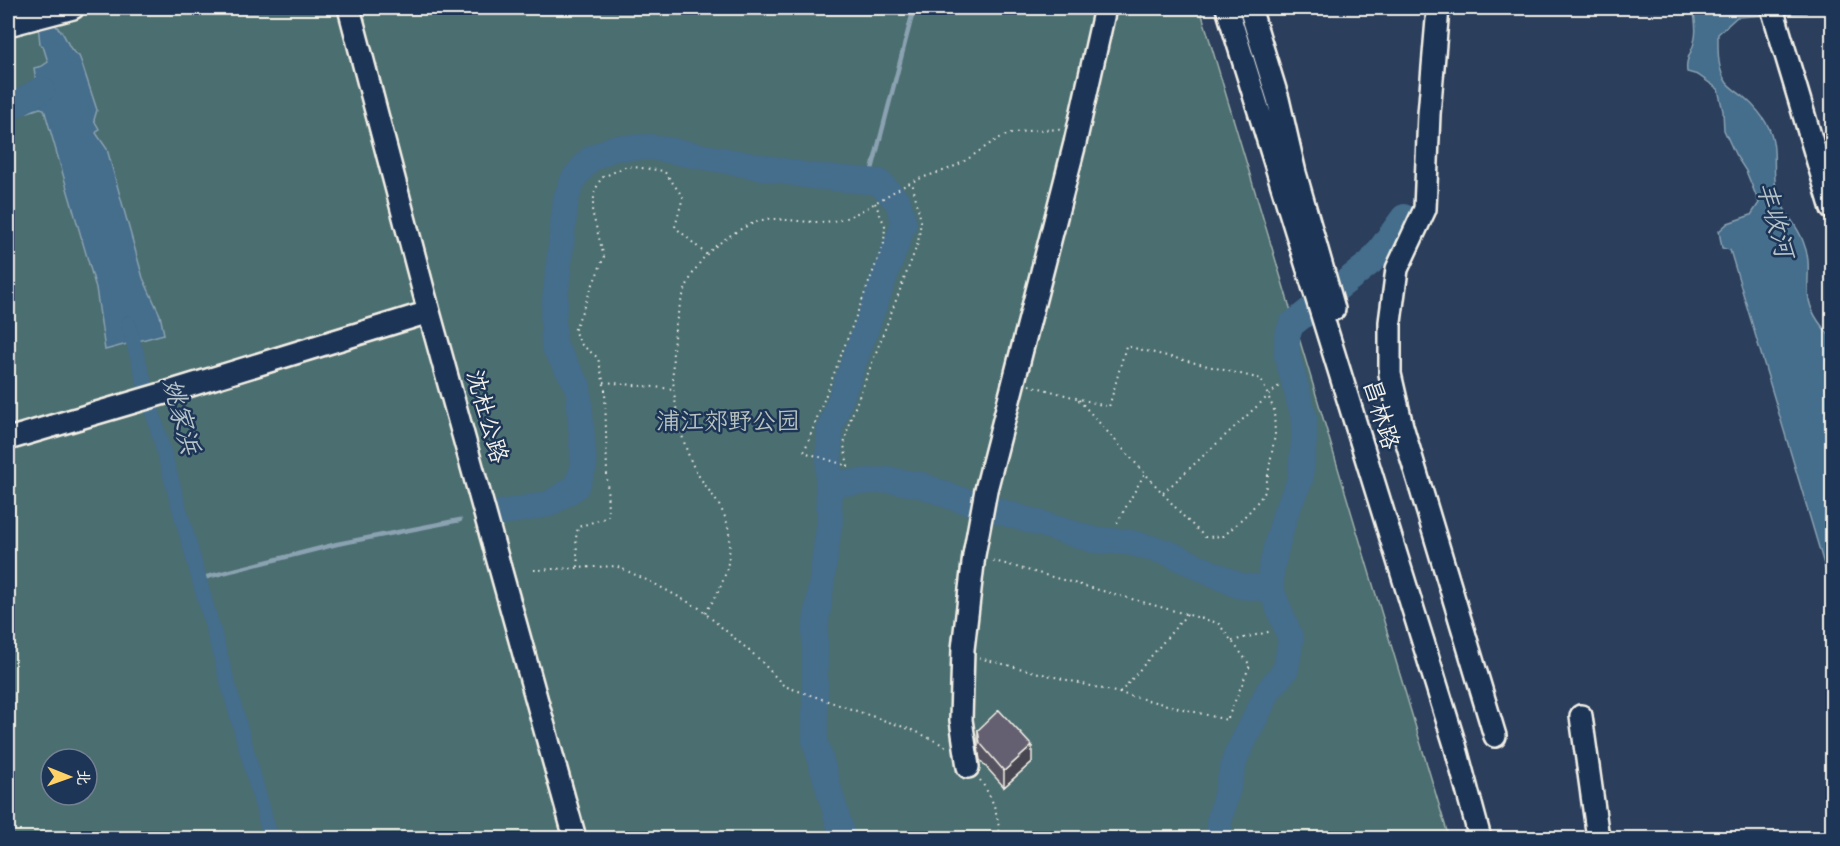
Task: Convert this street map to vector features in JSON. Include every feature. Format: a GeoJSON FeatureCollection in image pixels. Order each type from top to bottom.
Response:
{"type":"FeatureCollection","features":[{"type":"Feature","properties":{"kind":"street","name":"沈杜公路"},"geometry":{"type":"LineString","coordinates":[[349,8],[429,312],[575,838]]}},
{"type":"Feature","properties":{"kind":"street"},"geometry":{"type":"LineString","coordinates":[[968,767],[961,720],[963,654],[974,555],[986,490],[1078,132],[1105,8]]}},
{"type":"Feature","properties":{"kind":"street","name":"昌林路"},"geometry":{"type":"LineString","coordinates":[[1227,8],[1318,277]]}},
{"type":"Feature","properties":{"kind":"street","name":"昌林路"},"geometry":{"type":"LineString","coordinates":[[1250,8],[1278,99],[1318,277],[1480,838]]}},
{"type":"Feature","properties":{"kind":"street"},"geometry":{"type":"LineString","coordinates":[[1438,8],[1429,114],[1428,183],[1425,209],[1397,268],[1390,321],[1390,374],[1402,426],[1496,736]]}},
{"type":"Feature","properties":{"kind":"street"},"geometry":{"type":"LineString","coordinates":[[1772,8],[1833,209]]}},
{"type":"Feature","properties":{"kind":"street"},"geometry":{"type":"LineString","coordinates":[[8,25],[67,9]]}},
{"type":"Feature","properties":{"kind":"street"},"geometry":{"type":"LineString","coordinates":[[8,439],[429,312]]}},
{"type":"Feature","properties":{"kind":"street","name":"昌林路"},"geometry":{"type":"LineString","coordinates":[[1330,320],[1392,498],[1492,838]]}},
{"type":"Feature","properties":{"kind":"street"},"geometry":{"type":"LineString","coordinates":[[1581,716],[1598,838]]}},
{"type":"Feature","properties":{"kind":"path"},"geometry":{"type":"LineString","coordinates":[[705,613],[718,596],[729,560],[729,531],[718,504],[691,463],[682,437],[673,390],[675,335],[680,306],[688,284],[707,255],[719,243],[738,231],[768,219],[819,222],[852,216],[911,182],[972,158],[1007,135],[1050,128],[1078,132]]}},
{"type":"Feature","properties":{"kind":"path"},"geometry":{"type":"LineString","coordinates":[[578,567],[576,538],[578,527],[608,517],[606,411],[603,382],[598,358],[582,345],[574,331],[604,258],[592,211],[600,178],[627,166],[664,171],[683,197],[675,227],[707,255]]}},
{"type":"Feature","properties":{"kind":"path"},"geometry":{"type":"LineString","coordinates":[[875,203],[885,226],[884,243],[804,452],[848,466],[844,445],[849,423],[918,243],[921,221],[911,182]]}},
{"type":"Feature","properties":{"kind":"path"},"geometry":{"type":"LineString","coordinates":[[1015,381],[1077,398],[1109,407],[1126,346],[1261,379],[1274,410],[1275,435],[1265,492],[1251,510],[1224,536],[1205,537],[1077,398]]}},
{"type":"Feature","properties":{"kind":"path"},"geometry":{"type":"LineString","coordinates":[[603,382],[673,390]]}},
{"type":"Feature","properties":{"kind":"path"},"geometry":{"type":"LineString","coordinates":[[1163,493],[1280,386]]}},
{"type":"Feature","properties":{"kind":"path"},"geometry":{"type":"LineString","coordinates":[[1117,523],[1145,473]]}},
{"type":"Feature","properties":{"kind":"path"},"geometry":{"type":"LineString","coordinates":[[963,654],[1227,720],[1250,665],[1218,623],[974,555]]}},
{"type":"Feature","properties":{"kind":"path"},"geometry":{"type":"LineString","coordinates":[[534,570],[615,566],[653,583],[705,613],[759,659],[784,686],[915,731],[949,749]]}},
{"type":"Feature","properties":{"kind":"path"},"geometry":{"type":"LineString","coordinates":[[1120,693],[1187,614]]}},
{"type":"Feature","properties":{"kind":"path"},"geometry":{"type":"LineString","coordinates":[[1232,641],[1272,631]]}},
{"type":"Feature","properties":{"kind":"path"},"geometry":{"type":"LineString","coordinates":[[968,767],[991,796],[999,818],[1000,838]]}},
{"type":"Feature","properties":{"kind":"green space","name":"浦江郊野公园"},"geometry":{"type":"Polygon","coordinates":[[[8,8],[1200,8],[1449,838],[8,838],[8,8]]]}},
{"type":"Feature","properties":{"kind":"water","name":"丰收河"},"geometry":{"type":"Polygon","coordinates":[[[1693,8],[1804,8],[1806,13],[1737,17],[1718,34],[1718,53],[1721,72],[1727,83],[1751,104],[1768,126],[1773,143],[1777,193],[1806,250],[1810,305],[1832,338],[1832,591],[1730,250],[1722,248],[1719,231],[1728,223],[1751,215],[1759,203],[1746,171],[1724,130],[1718,89],[1698,75],[1687,72],[1687,62],[1696,34],[1693,8]]]}},
{"type":"Feature","properties":{"kind":"water"},"geometry":{"type":"Polygon","coordinates":[[[51,19],[81,61],[97,110],[94,120],[99,129],[96,133],[107,149],[143,278],[160,315],[164,334],[105,350],[96,288],[44,109],[40,108],[16,116],[8,98],[36,82],[34,68],[48,62],[43,46],[40,44],[38,24],[51,19]]]}},
{"type":"Feature","properties":{"kind":"building"},"geometry":{"type":"Polygon","coordinates":[[[999,710],[1032,746],[1004,771],[980,743],[978,730],[999,710]]]}},
{"type":"Feature","properties":{"kind":"waterway"},"geometry":{"type":"LineString","coordinates":[[869,181],[914,8]]}},
{"type":"Feature","properties":{"kind":"waterway"},"geometry":{"type":"LineString","coordinates":[[8,109],[42,89]]}},
{"type":"Feature","properties":{"kind":"waterway"},"geometry":{"type":"LineString","coordinates":[[496,514],[549,504],[576,487],[584,466],[578,386],[554,346],[553,319],[566,198],[574,178],[590,159],[614,148],[650,147],[810,176],[879,182],[898,202],[904,223],[830,428],[828,484],[830,519],[815,631],[815,741],[843,838]]}},
{"type":"Feature","properties":{"kind":"waterway"},"geometry":{"type":"LineString","coordinates":[[1219,838],[1219,822],[1236,756],[1269,690],[1286,669],[1291,639],[1271,589],[1271,570],[1277,544],[1285,515],[1300,480],[1304,441],[1304,418],[1287,355],[1287,337],[1291,325],[1371,262],[1404,217]]}},
{"type":"Feature","properties":{"kind":"waterway","name":"姚家浜"},"geometry":{"type":"LineString","coordinates":[[128,323],[271,838]]}},
{"type":"Feature","properties":{"kind":"waterway"},"geometry":{"type":"LineString","coordinates":[[828,484],[889,480],[921,485],[952,497],[1094,540],[1127,542],[1166,552],[1240,586],[1271,589]]}},
{"type":"Feature","properties":{"kind":"waterway"},"geometry":{"type":"LineString","coordinates":[[199,579],[337,544],[460,520]]}}]}
